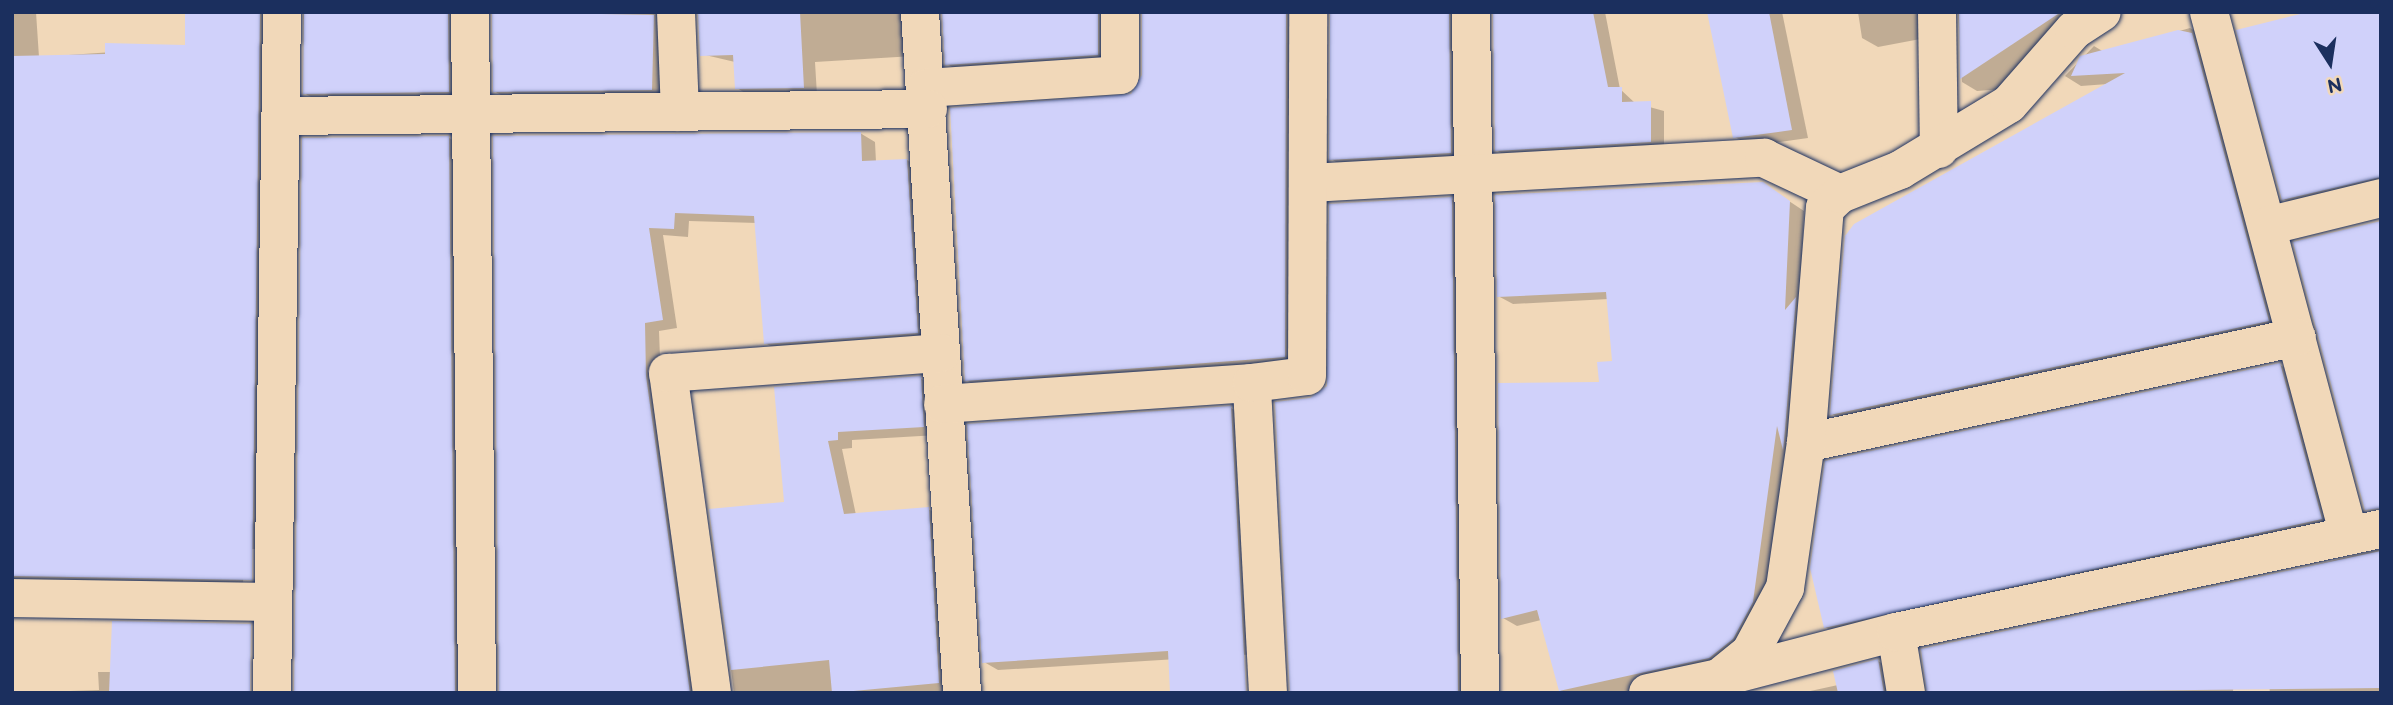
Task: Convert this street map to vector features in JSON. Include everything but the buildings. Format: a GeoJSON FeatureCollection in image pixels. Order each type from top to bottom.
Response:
{"type":"FeatureCollection","features":[{"type":"Feature","properties":{"kind":"street"},"geometry":{"type":"LineString","coordinates":[[272,693],[270,602],[282,116],[282,12]]}},
{"type":"Feature","properties":{"kind":"street"},"geometry":{"type":"LineString","coordinates":[[470,12],[477,693]]}},
{"type":"Feature","properties":{"kind":"street"},"geometry":{"type":"LineString","coordinates":[[676,12],[680,112]]}},
{"type":"Feature","properties":{"kind":"street"},"geometry":{"type":"LineString","coordinates":[[920,12],[962,693]]}},
{"type":"Feature","properties":{"kind":"street"},"geometry":{"type":"LineString","coordinates":[[282,116],[680,112],[927,98],[1120,75],[1120,12]]}},
{"type":"Feature","properties":{"kind":"street"},"geometry":{"type":"LineString","coordinates":[[943,404],[1252,383],[1307,376],[1310,183],[1308,12]]}},
{"type":"Feature","properties":{"kind":"street"},"geometry":{"type":"LineString","coordinates":[[1471,12],[1480,693]]}},
{"type":"Feature","properties":{"kind":"street"},"geometry":{"type":"LineString","coordinates":[[1937,12],[1939,149]]}},
{"type":"Feature","properties":{"kind":"street"},"geometry":{"type":"LineString","coordinates":[[1721,685],[1751,653],[1785,589],[1806,443],[1819,228],[1825,208],[1840,194],[1939,149],[2010,104],[2074,30],[2102,12]]}},
{"type":"Feature","properties":{"kind":"street"},"geometry":{"type":"LineString","coordinates":[[1648,693],[1721,685],[1896,632],[2365,532],[2297,337],[2209,12]]}},
{"type":"Feature","properties":{"kind":"street"},"geometry":{"type":"LineString","coordinates":[[1310,183],[1764,158],[1840,194]]}},
{"type":"Feature","properties":{"kind":"street"},"geometry":{"type":"LineString","coordinates":[[2267,226],[2381,198]]}},
{"type":"Feature","properties":{"kind":"street"},"geometry":{"type":"LineString","coordinates":[[1806,443],[2297,337]]}},
{"type":"Feature","properties":{"kind":"street"},"geometry":{"type":"LineString","coordinates":[[712,693],[668,373],[940,353]]}},
{"type":"Feature","properties":{"kind":"street"},"geometry":{"type":"LineString","coordinates":[[1252,383],[1268,693]]}},
{"type":"Feature","properties":{"kind":"street"},"geometry":{"type":"LineString","coordinates":[[12,598],[270,602]]}},
{"type":"Feature","properties":{"kind":"street"},"geometry":{"type":"LineString","coordinates":[[1896,632],[1906,693]]}}]}
